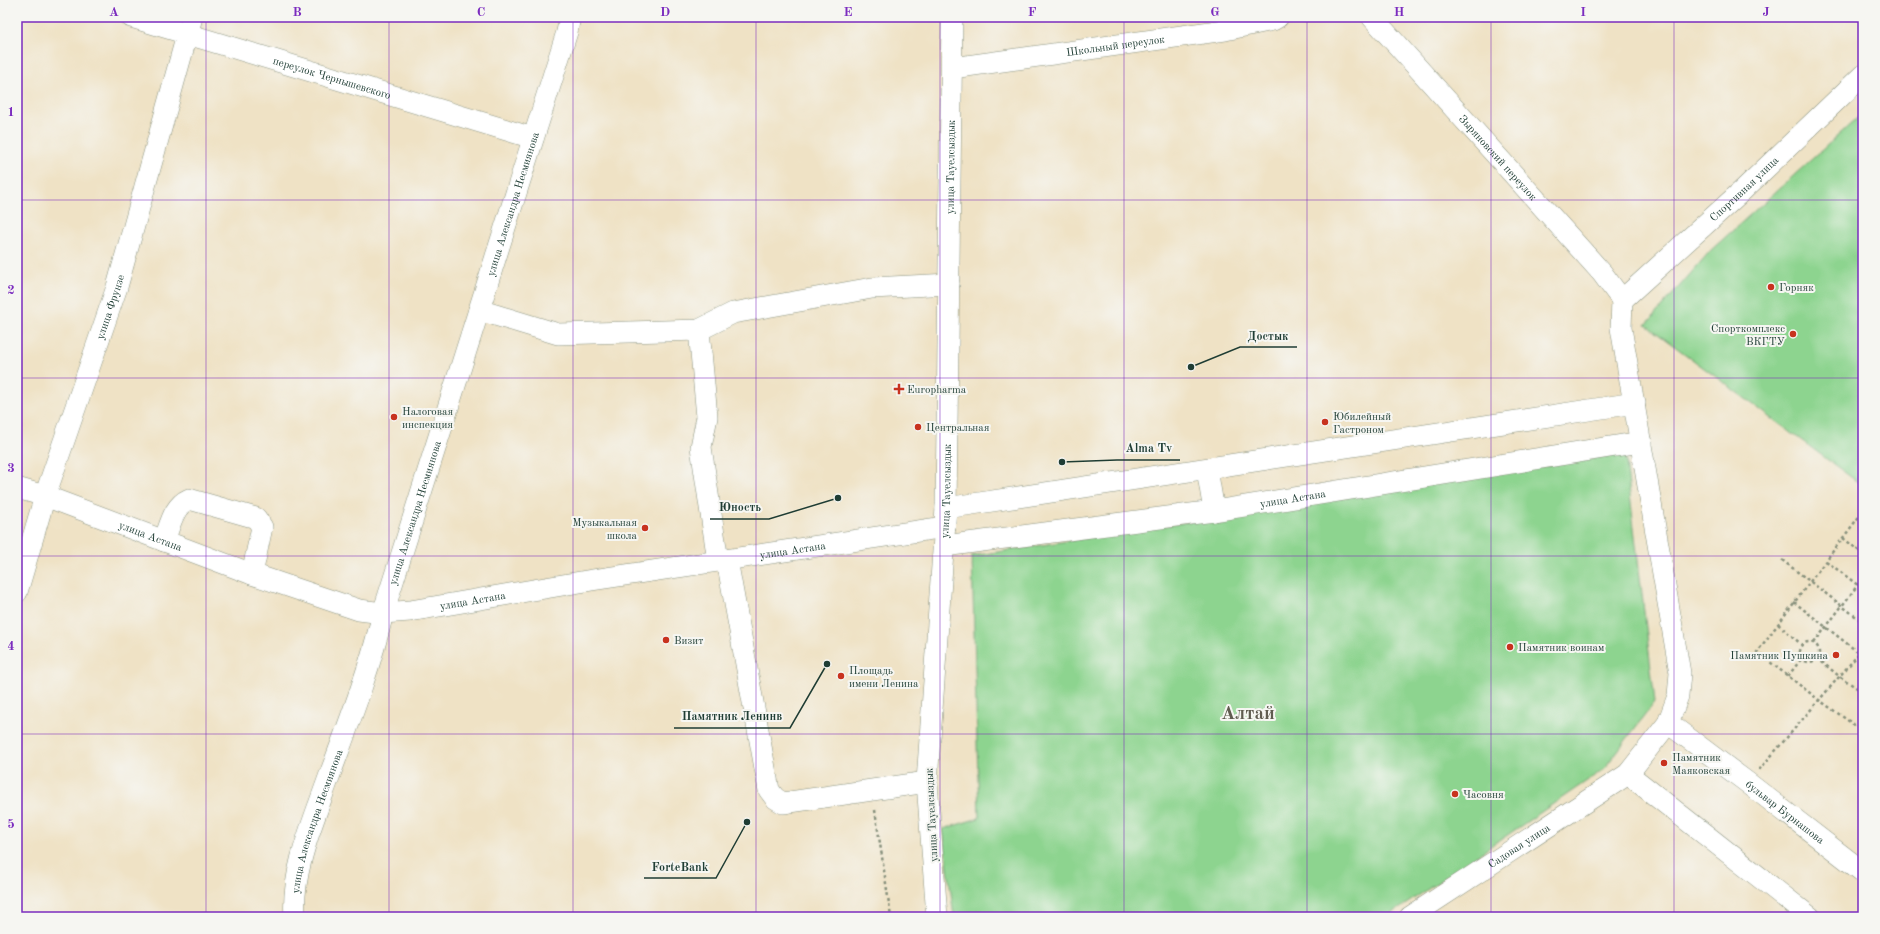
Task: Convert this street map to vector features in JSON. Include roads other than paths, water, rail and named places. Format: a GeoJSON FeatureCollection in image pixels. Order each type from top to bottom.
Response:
{"type":"FeatureCollection","features":[{"type":"Feature","properties":{"kind":"street","name":"переулок Чернышевского"},"geometry":{"type":"LineString","coordinates":[[131,17],[190,26],[533,138]]}},
{"type":"Feature","properties":{"kind":"street","name":"улица Александра Несмиянова"},"geometry":{"type":"LineString","coordinates":[[295,917],[294,900],[296,881],[312,824],[378,635],[383,613],[567,32],[570,17]]}},
{"type":"Feature","properties":{"kind":"street","name":"улица Тауелсыздык"},"geometry":{"type":"LineString","coordinates":[[937,917],[927,782],[931,707],[945,527],[952,17]]}},
{"type":"Feature","properties":{"kind":"street","name":"Школьный переулок"},"geometry":{"type":"LineString","coordinates":[[952,68],[1225,30],[1273,20],[1278,17]]}},
{"type":"Feature","properties":{"kind":"street","name":"Зыряновский переулок"},"geometry":{"type":"LineString","coordinates":[[1372,17],[1587,256],[1622,300]]}},
{"type":"Feature","properties":{"kind":"street","name":"улица Фрунзе"},"geometry":{"type":"LineString","coordinates":[[17,592],[45,496],[117,287],[190,26]]}},
{"type":"Feature","properties":{"kind":"street","name":"Спортивная улица"},"geometry":{"type":"LineString","coordinates":[[1622,300],[1743,190],[1863,75]]}},
{"type":"Feature","properties":{"kind":"street"},"geometry":{"type":"LineString","coordinates":[[479,310],[558,334],[699,330],[733,313],[872,288],[949,284]]}},
{"type":"Feature","properties":{"kind":"street","name":"Садовая улица"},"geometry":{"type":"LineString","coordinates":[[1410,917],[1628,774],[1668,723],[1678,696],[1680,673],[1621,328],[1622,300]]}},
{"type":"Feature","properties":{"kind":"street"},"geometry":{"type":"LineString","coordinates":[[699,330],[707,417],[701,447],[769,790],[775,798],[783,803],[927,782]]}},
{"type":"Feature","properties":{"kind":"street","name":"улица Астана"},"geometry":{"type":"LineString","coordinates":[[17,488],[45,496],[252,574],[359,610],[383,613],[410,611],[592,580],[945,527],[1207,469],[1635,403]]}},
{"type":"Feature","properties":{"kind":"street","name":"улица Астана"},"geometry":{"type":"LineString","coordinates":[[945,527],[1214,511],[1641,442]]}},
{"type":"Feature","properties":{"kind":"street"},"geometry":{"type":"LineString","coordinates":[[1207,469],[1214,511]]}},
{"type":"Feature","properties":{"kind":"street"},"geometry":{"type":"LineString","coordinates":[[164,541],[176,509],[182,502],[189,499],[256,518],[262,527],[252,574]]}},
{"type":"Feature","properties":{"kind":"street","name":"бульвар Бурнашова"},"geometry":{"type":"LineString","coordinates":[[1668,723],[1863,872]]}},
{"type":"Feature","properties":{"kind":"street"},"geometry":{"type":"LineString","coordinates":[[1628,774],[1810,917]]}},
{"type":"Feature","properties":{"kind":"place","name":"Горняк"},"geometry":{"type":"Point","coordinates":[1771,287]}},
{"type":"Feature","properties":{"kind":"place","name":"Спорткомплекс ВКГТУ"},"geometry":{"type":"Point","coordinates":[1793,334]}},
{"type":"Feature","properties":{"kind":"place","name":"Достык"},"geometry":{"type":"Point","coordinates":[1191,367]}},
{"type":"Feature","properties":{"kind":"place","name":"Europharma"},"geometry":{"type":"Point","coordinates":[899,389]}},
{"type":"Feature","properties":{"kind":"place","name":"Налоговая инспекция"},"geometry":{"type":"Point","coordinates":[394,417]}},
{"type":"Feature","properties":{"kind":"place","name":"Юбилейный Гастроном"},"geometry":{"type":"Point","coordinates":[1325,422]}},
{"type":"Feature","properties":{"kind":"place","name":"Центральная"},"geometry":{"type":"Point","coordinates":[918,427]}},
{"type":"Feature","properties":{"kind":"place","name":"Alma Tv"},"geometry":{"type":"Point","coordinates":[1062,462]}},
{"type":"Feature","properties":{"kind":"place","name":"Юность"},"geometry":{"type":"Point","coordinates":[838,498]}},
{"type":"Feature","properties":{"kind":"place","name":"Музыкальная школа"},"geometry":{"type":"Point","coordinates":[645,528]}},
{"type":"Feature","properties":{"kind":"place","name":"Визит"},"geometry":{"type":"Point","coordinates":[666,640]}},
{"type":"Feature","properties":{"kind":"place","name":"Памятник воинам"},"geometry":{"type":"Point","coordinates":[1510,647]}},
{"type":"Feature","properties":{"kind":"place","name":"Памятник Пушкина"},"geometry":{"type":"Point","coordinates":[1836,655]}},
{"type":"Feature","properties":{"kind":"place","name":"Памятник Ленинв"},"geometry":{"type":"Point","coordinates":[827,664]}},
{"type":"Feature","properties":{"kind":"place","name":"Площадь имени Ленина"},"geometry":{"type":"Point","coordinates":[841,676]}},
{"type":"Feature","properties":{"kind":"place","name":"Памятник Маяковская"},"geometry":{"type":"Point","coordinates":[1664,763]}},
{"type":"Feature","properties":{"kind":"place","name":"Часовня"},"geometry":{"type":"Point","coordinates":[1455,794]}},
{"type":"Feature","properties":{"kind":"place","name":"ForteBank"},"geometry":{"type":"Point","coordinates":[747,822]}},
{"type":"Feature","properties":{"kind":"district","name":"Алтай"},"geometry":{"type":"Point","coordinates":[1248,712]}}]}
